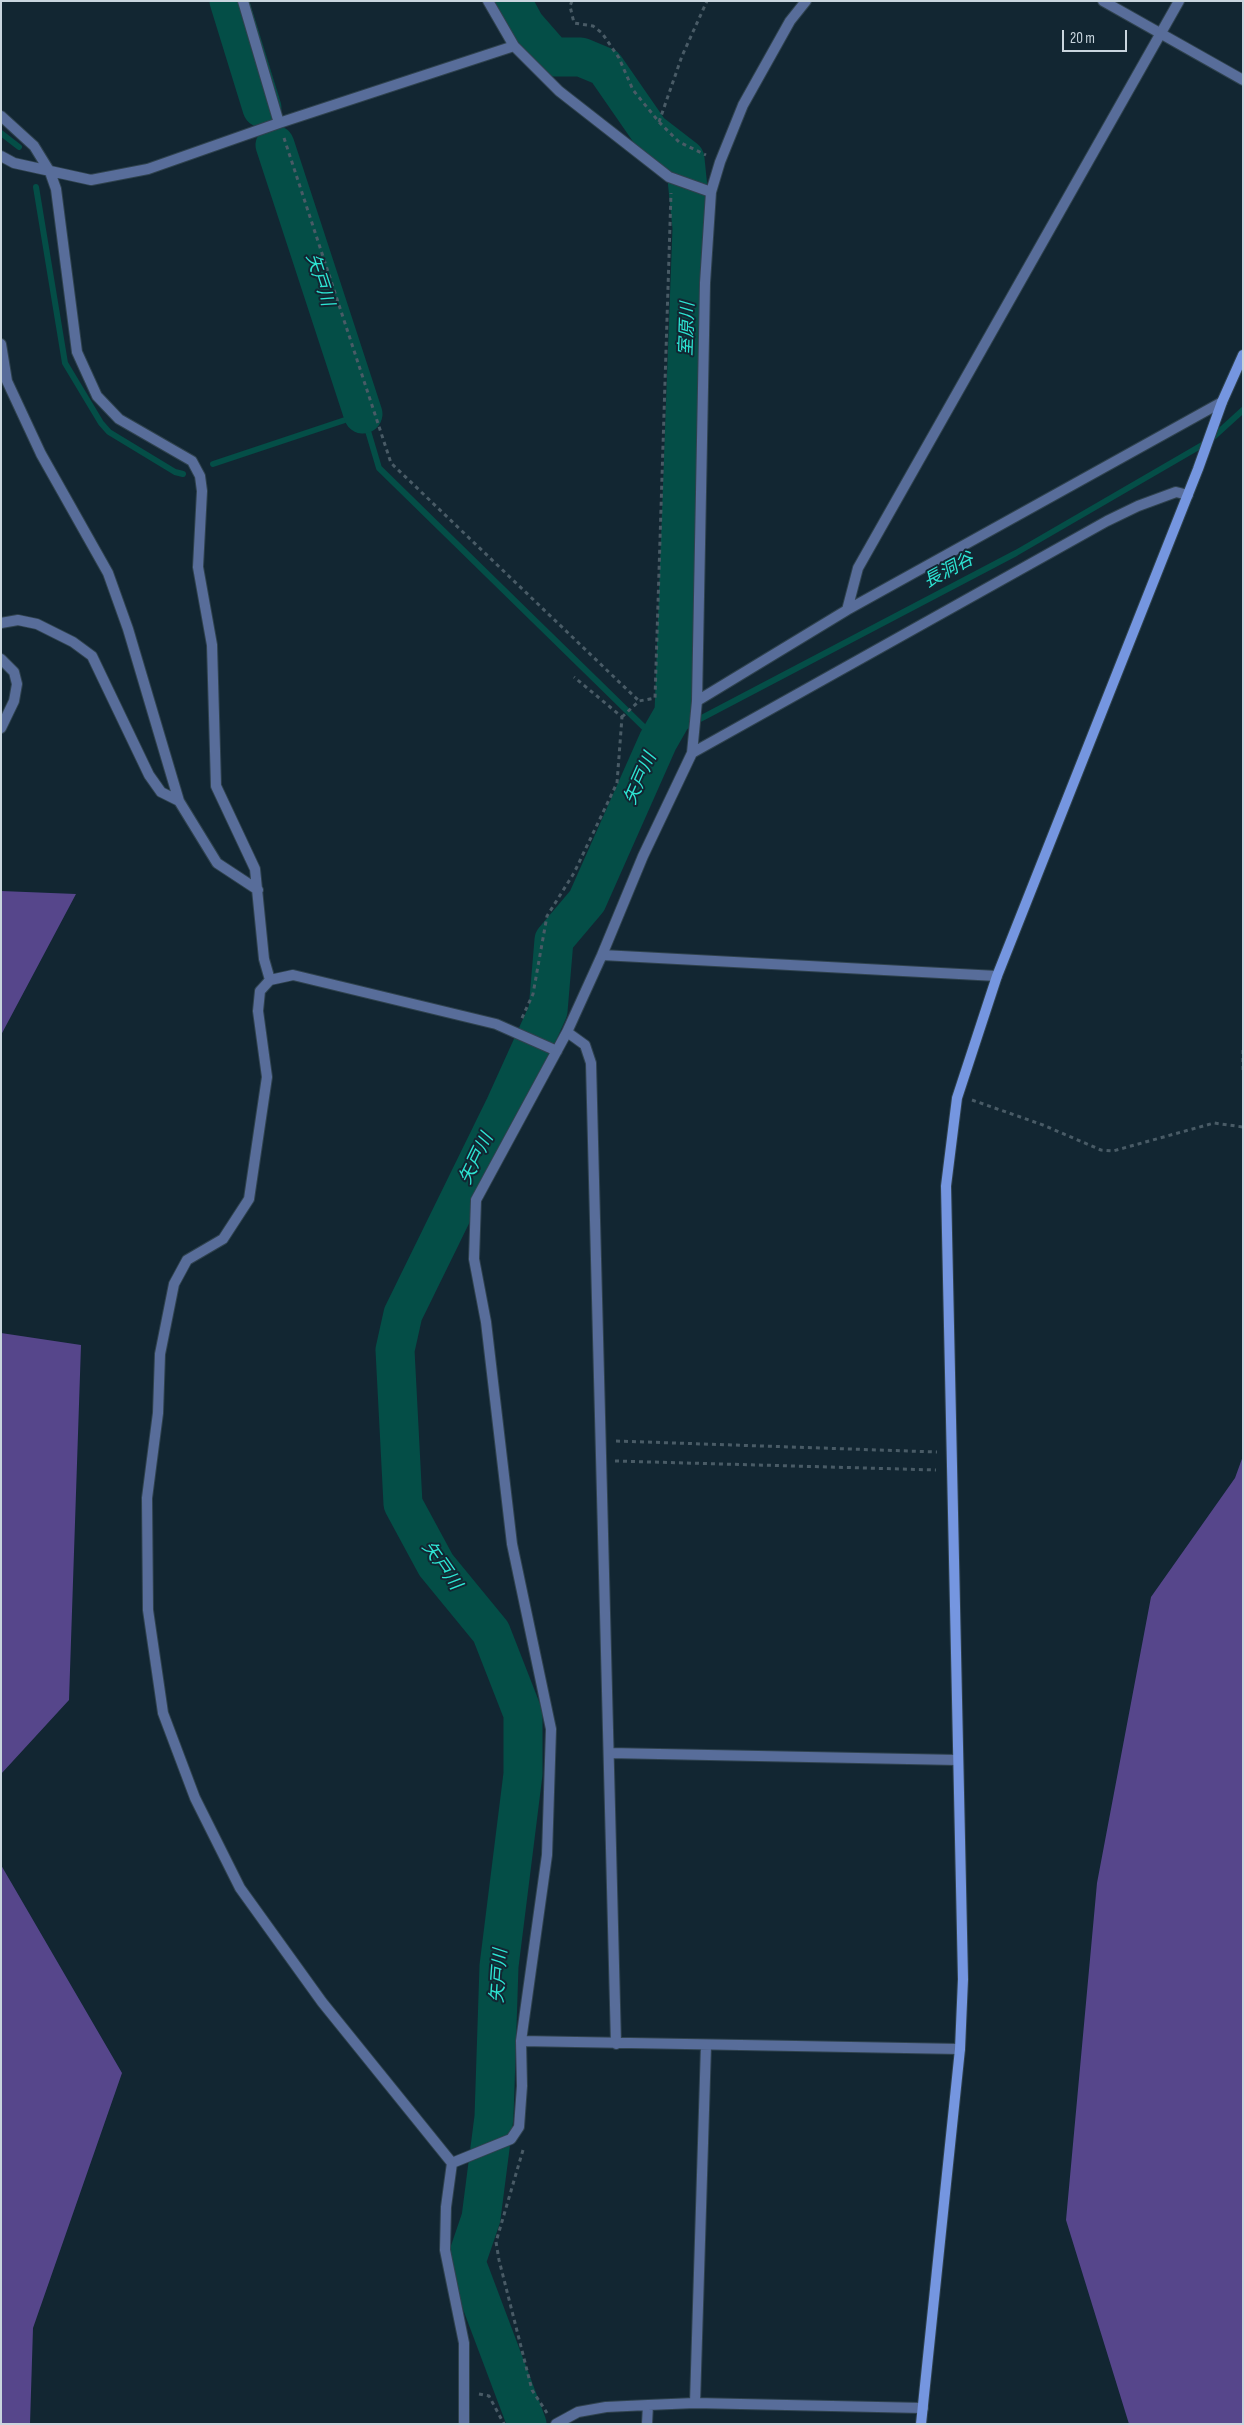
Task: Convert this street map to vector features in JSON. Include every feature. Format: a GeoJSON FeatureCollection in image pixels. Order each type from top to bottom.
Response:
{"type":"FeatureCollection","features":[{"type":"Feature","properties":{"kind":"street"},"geometry":{"type":"LineString","coordinates":[[243,1],[279,123]]}},
{"type":"Feature","properties":{"kind":"street"},"geometry":{"type":"LineString","coordinates":[[488,1],[514,46],[560,90],[669,178],[711,192]]}},
{"type":"Feature","properties":{"kind":"street"},"geometry":{"type":"LineString","coordinates":[[452,2163],[511,2139],[519,2127],[522,2086],[521,2041],[547,1855],[551,1729],[512,1544],[486,1322],[474,1259],[476,1200],[567,1032],[602,956],[643,856],[692,753],[697,701],[705,283],[711,192],[720,162],[743,105],[790,20],[806,1]]}},
{"type":"Feature","properties":{"kind":"street"},"geometry":{"type":"LineString","coordinates":[[1103,1],[1243,80]]}},
{"type":"Feature","properties":{"kind":"street"},"geometry":{"type":"LineString","coordinates":[[848,610],[858,568],[1179,1]]}},
{"type":"Feature","properties":{"kind":"street"},"geometry":{"type":"LineString","coordinates":[[1,156],[14,163],[91,180],[148,169],[279,123],[514,46]]}},
{"type":"Feature","properties":{"kind":"street"},"geometry":{"type":"LineString","coordinates":[[1,116],[34,146],[50,172],[56,189],[77,352],[97,396],[119,419],[192,460],[200,476],[202,491],[198,567],[212,645],[216,786],[255,869],[264,959],[270,980]]}},
{"type":"Feature","properties":{"kind":"street"},"geometry":{"type":"LineString","coordinates":[[1,344],[7,381],[41,454],[108,572],[128,630],[179,801],[217,862],[258,890]]}},
{"type":"Feature","properties":{"kind":"street"},"geometry":{"type":"LineString","coordinates":[[921,2424],[960,2049],[963,1979],[950,1453],[946,1186],[957,1098],[996,976],[1188,495],[1222,402],[1243,355]]}},
{"type":"Feature","properties":{"kind":"street"},"geometry":{"type":"LineString","coordinates":[[697,701],[848,610],[1222,402]]}},
{"type":"Feature","properties":{"kind":"street"},"geometry":{"type":"LineString","coordinates":[[692,753],[1107,521],[1138,506],[1176,492],[1188,495]]}},
{"type":"Feature","properties":{"kind":"street"},"geometry":{"type":"LineString","coordinates":[[1,623],[18,620],[37,624],[73,642],[92,656],[149,775],[160,792],[179,801]]}},
{"type":"Feature","properties":{"kind":"street"},"geometry":{"type":"LineString","coordinates":[[1,660],[14,672],[17,684],[14,701],[1,728]]}},
{"type":"Feature","properties":{"kind":"street"},"geometry":{"type":"LineString","coordinates":[[602,956],[996,976]]}},
{"type":"Feature","properties":{"kind":"street"},"geometry":{"type":"LineString","coordinates":[[464,2424],[464,2343],[444,2250],[446,2207],[452,2163],[322,2002],[240,1888],[195,1798],[163,1713],[148,1610],[147,1498],[158,1413],[160,1354],[174,1284],[187,1260],[223,1239],[249,1199],[267,1077],[258,1011],[260,991],[270,980],[293,975],[496,1024],[557,1051]]}},
{"type":"Feature","properties":{"kind":"street"},"geometry":{"type":"LineString","coordinates":[[567,1032],[585,1046],[591,1063],[616,2044]]}},
{"type":"Feature","properties":{"kind":"street"},"geometry":{"type":"LineString","coordinates":[[609,1752],[958,1760]]}},
{"type":"Feature","properties":{"kind":"street"},"geometry":{"type":"LineString","coordinates":[[521,2041],[960,2049]]}},
{"type":"Feature","properties":{"kind":"street"},"geometry":{"type":"LineString","coordinates":[[696,2403],[706,2045]]}},
{"type":"Feature","properties":{"kind":"street"},"geometry":{"type":"LineString","coordinates":[[553,2420],[578,2412],[606,2407],[696,2403],[923,2408]]}},
{"type":"Feature","properties":{"kind":"street"},"geometry":{"type":"LineString","coordinates":[[647,2424],[648,2405]]}},
{"type":"Feature","properties":{"kind":"path"},"geometry":{"type":"LineString","coordinates":[[572,1],[570,6],[574,23],[593,26],[602,33],[619,58],[633,90],[659,122],[679,142],[720,162]]}},
{"type":"Feature","properties":{"kind":"path"},"geometry":{"type":"LineString","coordinates":[[659,122],[682,56],[707,1]]}},
{"type":"Feature","properties":{"kind":"path"},"geometry":{"type":"LineString","coordinates":[[279,123],[391,463],[639,701]]}},
{"type":"Feature","properties":{"kind":"path"},"geometry":{"type":"LineString","coordinates":[[518,1034],[533,994],[547,916],[574,873],[617,783],[622,717],[639,701],[655,698],[672,202],[669,178]]}},
{"type":"Feature","properties":{"kind":"path"},"geometry":{"type":"LineString","coordinates":[[574,677],[622,717]]}},
{"type":"Feature","properties":{"kind":"path"},"geometry":{"type":"LineString","coordinates":[[1243,1050],[1243,1070]]}},
{"type":"Feature","properties":{"kind":"path"},"geometry":{"type":"LineString","coordinates":[[957,1098],[974,1100],[1043,1125],[1101,1150],[1113,1151],[1214,1123],[1243,1127]]}},
{"type":"Feature","properties":{"kind":"path"},"geometry":{"type":"LineString","coordinates":[[600,1440],[950,1453]]}},
{"type":"Feature","properties":{"kind":"path"},"geometry":{"type":"LineString","coordinates":[[602,1460],[951,1470]]}},
{"type":"Feature","properties":{"kind":"path"},"geometry":{"type":"LineString","coordinates":[[519,2127],[523,2150],[496,2242],[532,2390],[553,2420]]}},
{"type":"Feature","properties":{"kind":"path"},"geometry":{"type":"LineString","coordinates":[[464,2390],[489,2396],[504,2424]]}},
{"type":"Feature","properties":{"kind":"shaded area"},"geometry":{"type":"Polygon","coordinates":[[[1,891],[76,894],[1,1035],[1,891]]]}},
{"type":"Feature","properties":{"kind":"shaded area"},"geometry":{"type":"Polygon","coordinates":[[[1,1333],[81,1345],[69,1700],[1,1774],[1,1333]]]}},
{"type":"Feature","properties":{"kind":"shaded area"},"geometry":{"type":"Polygon","coordinates":[[[1243,1456],[1243,2424],[1129,2424],[1066,2220],[1097,1883],[1151,1597],[1235,1478],[1243,1456]]]}},
{"type":"Feature","properties":{"kind":"shaded area"},"geometry":{"type":"Polygon","coordinates":[[[1,1865],[122,2073],[33,2328],[30,2424],[1,2424],[1,1865]]]}},
{"type":"Feature","properties":{"kind":"waterway","name":"矢戸川"},"geometry":{"type":"LineString","coordinates":[[229,1],[262,108]]}},
{"type":"Feature","properties":{"kind":"waterway","name":"矢戸川"},"geometry":{"type":"LineString","coordinates":[[512,1],[525,25],[553,57],[581,57],[605,67],[650,132],[685,159],[692,228],[674,713],[658,741],[587,901],[554,940],[548,1011],[505,1106],[403,1314],[395,1350],[403,1504],[436,1565],[491,1632],[523,1714],[523,1774],[499,1966],[494,2117],[481,2218],[466,2262],[527,2424]]}},
{"type":"Feature","properties":{"kind":"waterway"},"geometry":{"type":"LineString","coordinates":[[1,133],[19,147]]}},
{"type":"Feature","properties":{"kind":"waterway","name":"矢戸川"},"geometry":{"type":"LineString","coordinates":[[275,145],[363,414]]}},
{"type":"Feature","properties":{"kind":"waterway"},"geometry":{"type":"LineString","coordinates":[[36,187],[65,363],[101,423],[109,432],[175,472],[183,474]]}},
{"type":"Feature","properties":{"kind":"waterway","name":"長洞谷"},"geometry":{"type":"LineString","coordinates":[[213,464],[363,414],[379,468],[658,741],[1016,553],[1209,441],[1243,410]]}},
{"type":"Feature","properties":{"kind":"water label","name":"室原川"},"geometry":{"type":"Point","coordinates":[688,329]}}]}
